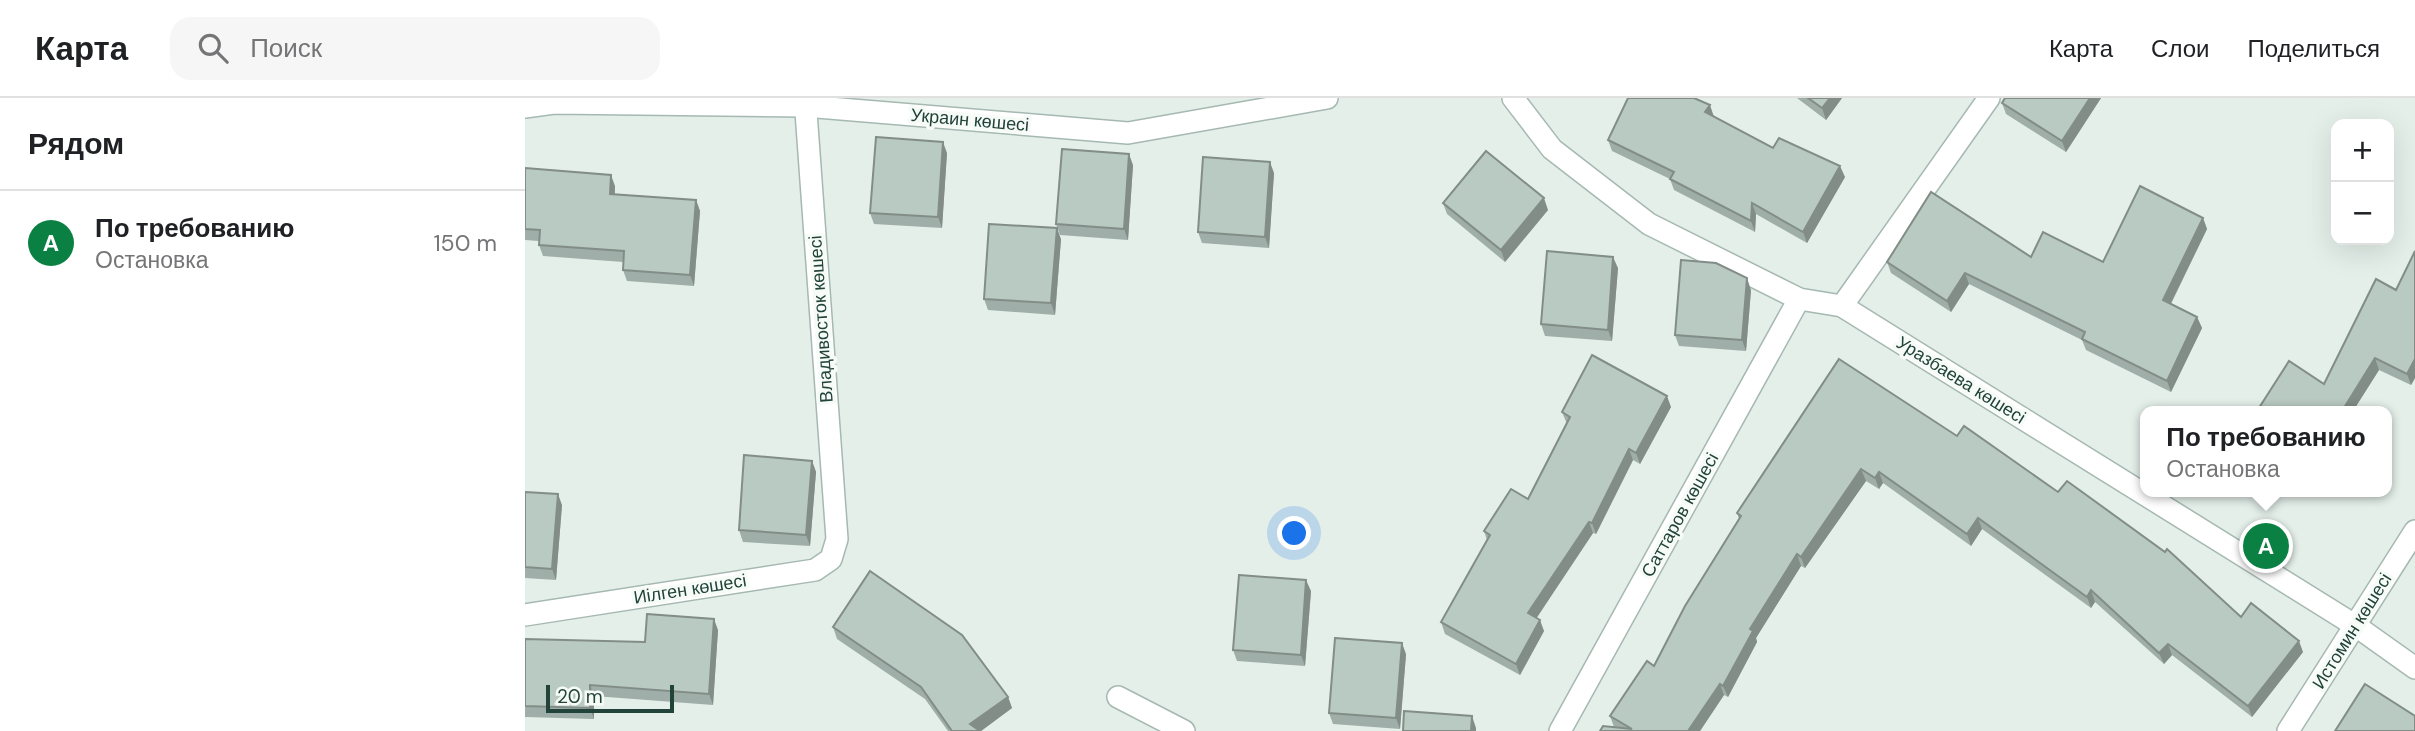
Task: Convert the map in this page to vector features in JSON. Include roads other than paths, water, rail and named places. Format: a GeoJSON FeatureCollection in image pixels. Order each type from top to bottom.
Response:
{"type":"FeatureCollection","features":[{"type":"Feature","properties":{"kind":"street","name":"Украин көшесі"},"geometry":{"type":"LineString","coordinates":[[525,107],[554,103],[805,102],[1128,134],[1327,98]]}},
{"type":"Feature","properties":{"kind":"street","name":"Уразбаева көшесі"},"geometry":{"type":"LineString","coordinates":[[1513,98],[1552,149],[1649,225],[1799,299],[1842,306],[2140,492]]}},
{"type":"Feature","properties":{"kind":"street"},"geometry":{"type":"LineString","coordinates":[[1842,306],[1989,98]]}},
{"type":"Feature","properties":{"kind":"street","name":"Владивосток көшесі"},"geometry":{"type":"LineString","coordinates":[[805,102],[837,539]]}},
{"type":"Feature","properties":{"kind":"street","name":"Саттаров көшесі"},"geometry":{"type":"LineString","coordinates":[[1560,731],[1799,299]]}},
{"type":"Feature","properties":{"kind":"street","name":"Уразбаева көшесі"},"geometry":{"type":"LineString","coordinates":[[2149,497],[2356,626],[2415,667]]}},
{"type":"Feature","properties":{"kind":"street","name":"Истомин көшесі"},"geometry":{"type":"LineString","coordinates":[[2288,731],[2415,531]]}},
{"type":"Feature","properties":{"kind":"street","name":"Иілген көшесі"},"geometry":{"type":"LineString","coordinates":[[525,615],[815,570],[831,559],[837,539]]}},
{"type":"Feature","properties":{"kind":"street"},"geometry":{"type":"LineString","coordinates":[[1118,697],[1184,731]]}},
{"type":"Feature","properties":{"kind":"place","name":"По требованию"},"geometry":{"type":"Point","coordinates":[2266,546]}}]}
